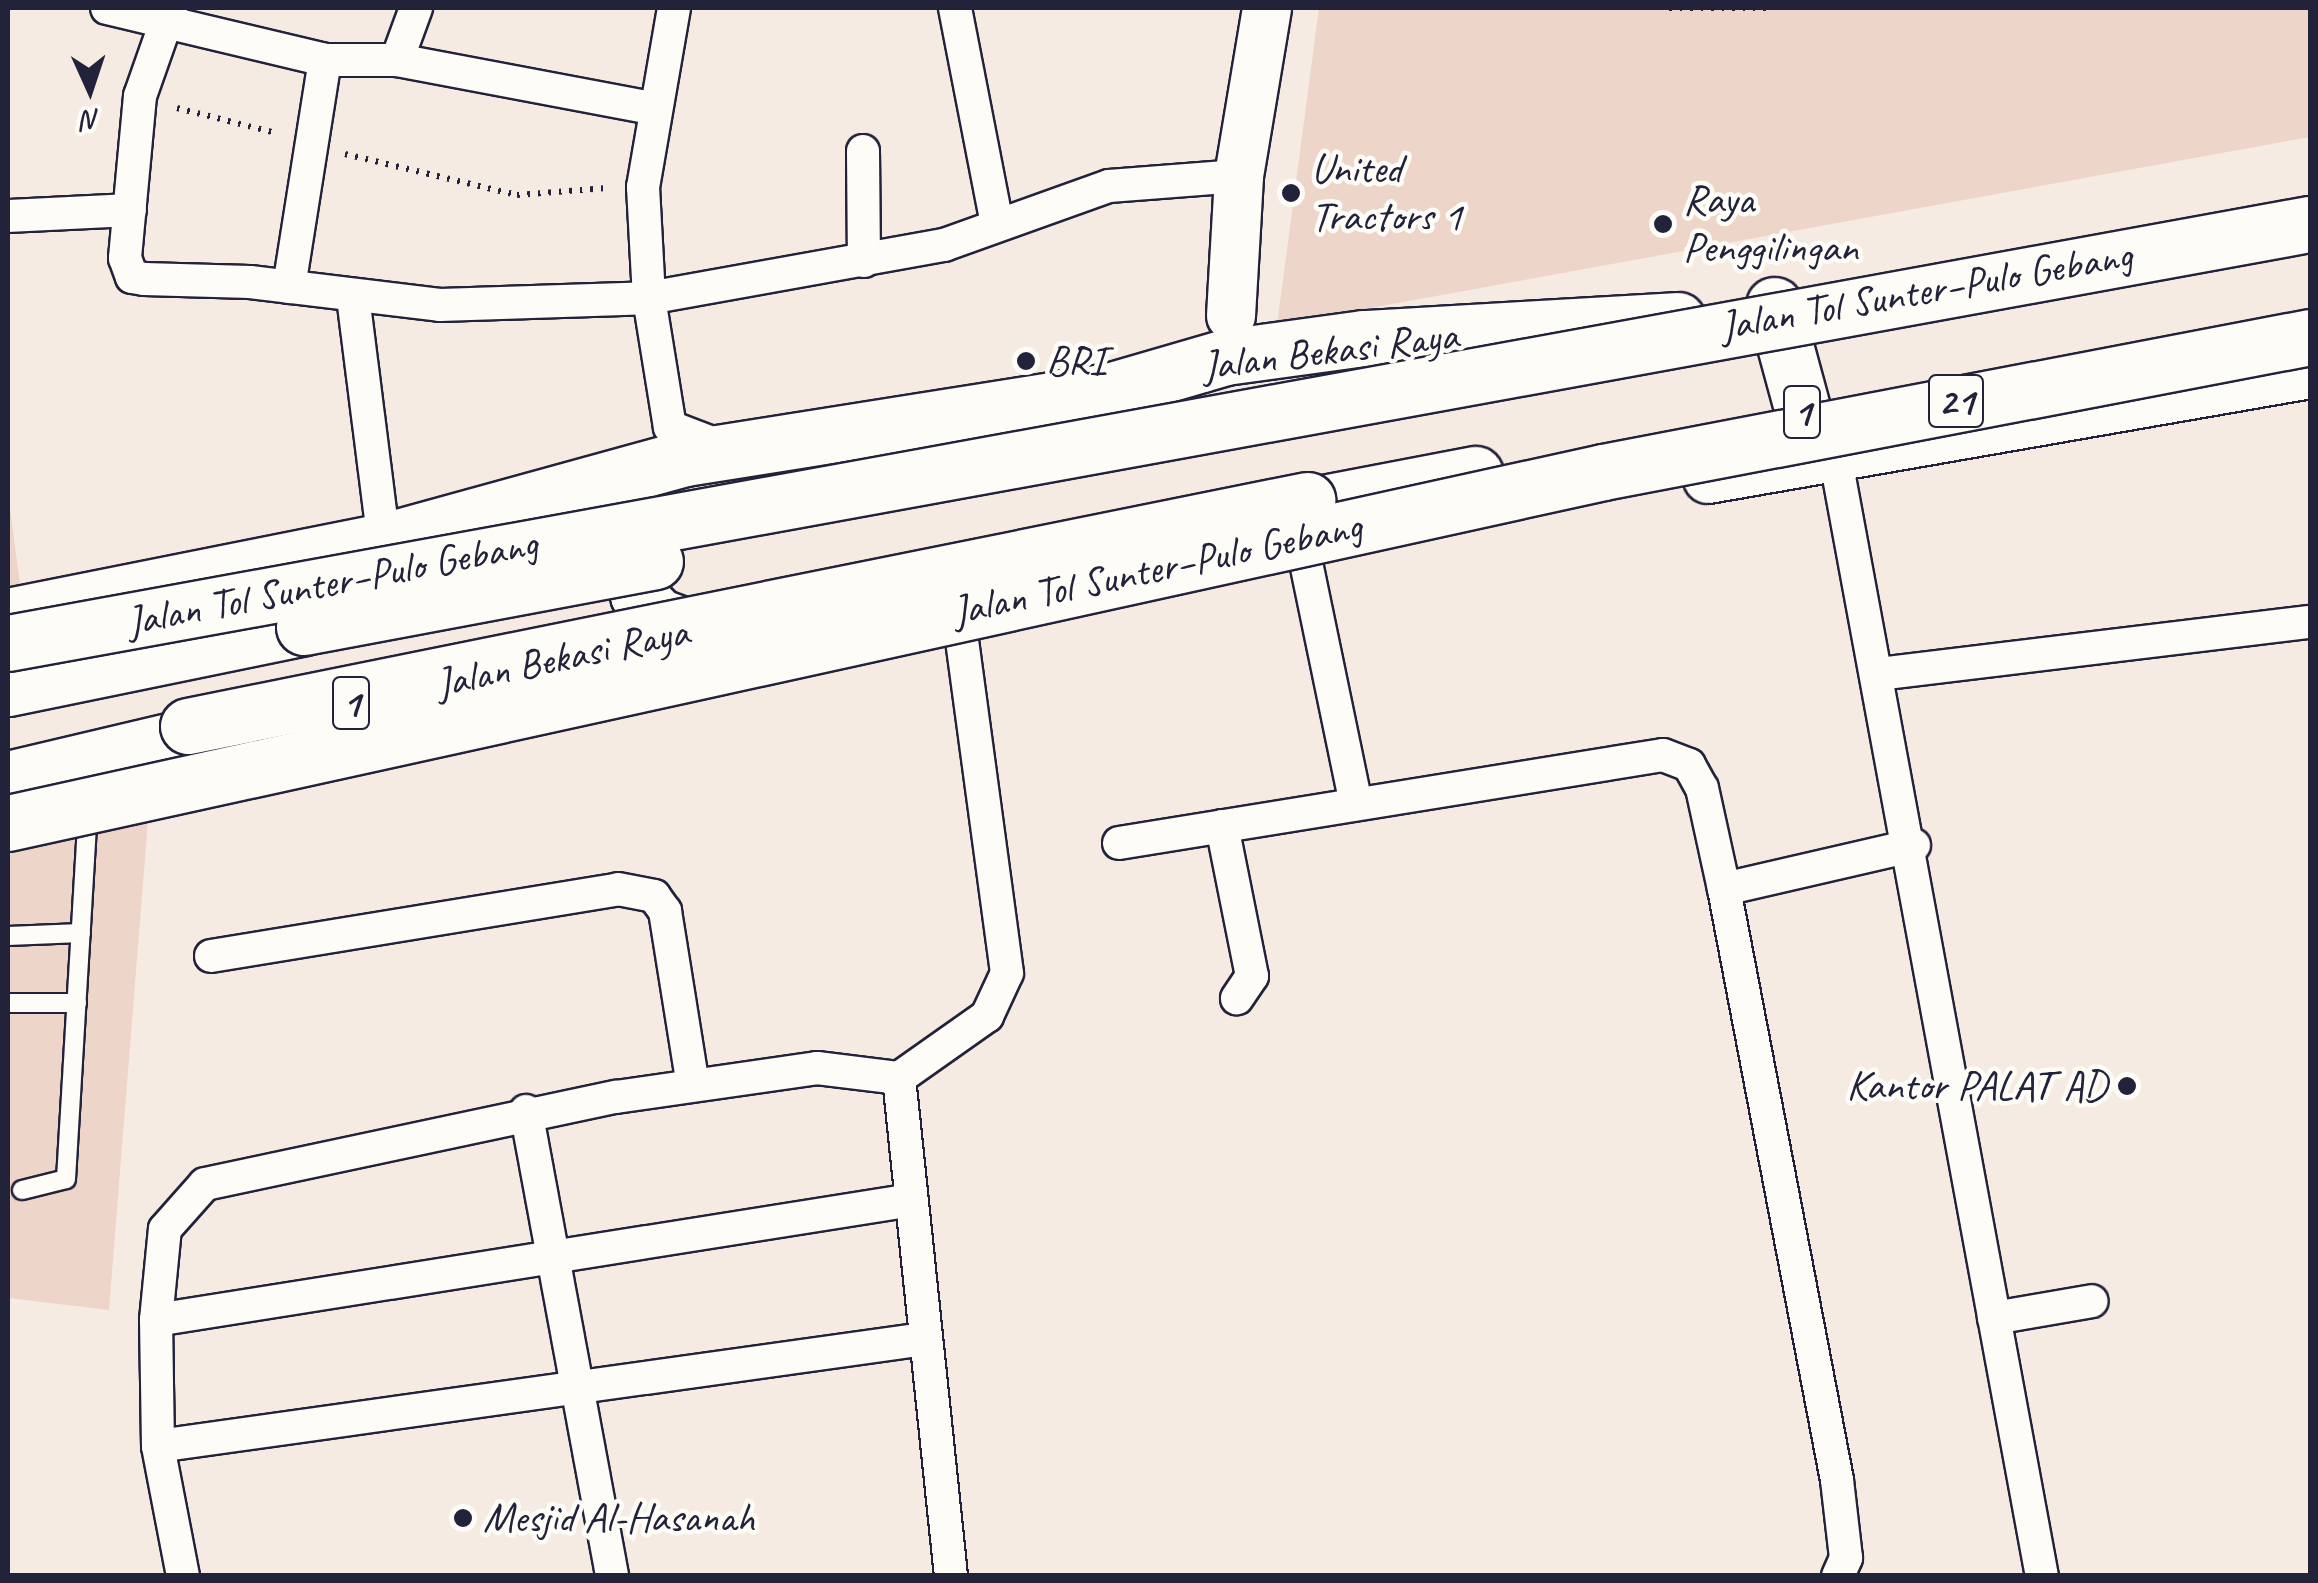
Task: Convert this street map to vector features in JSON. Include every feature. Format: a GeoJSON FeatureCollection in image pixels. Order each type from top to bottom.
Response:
{"type":"FeatureCollection","features":[{"type":"Feature","properties":{"kind":"highway","name":"Jalan Bekasi Raya"},"geometry":{"type":"LineString","coordinates":[[8,616],[384,541],[708,454],[1109,391],[1226,357],[1364,338],[1694,319],[2310,211]]}},
{"type":"Feature","properties":{"kind":"highway","name":"Jalan Tol Sunter–Pulo Gebang"},"geometry":{"type":"LineString","coordinates":[[8,643],[2310,224]]}},
{"type":"Feature","properties":{"kind":"highway"},"geometry":{"type":"LineString","coordinates":[[8,688],[1627,374],[2310,259]]}},
{"type":"Feature","properties":{"kind":"highway"},"geometry":{"type":"LineString","coordinates":[[1774,305],[1822,426]]}},
{"type":"Feature","properties":{"kind":"highway"},"geometry":{"type":"LineString","coordinates":[[1109,391],[1182,355],[1231,316],[1290,335],[1364,338]]}},
{"type":"Feature","properties":{"kind":"highway","name":"Jalan Bekasi Raya"},"geometry":{"type":"LineString","coordinates":[[8,779],[91,756],[953,575],[1295,508],[1822,426],[2310,327]]}},
{"type":"Feature","properties":{"kind":"highway","name":"Jalan Tol Sunter–Pulo Gebang"},"geometry":{"type":"LineString","coordinates":[[8,823],[1603,472],[2310,336]]}},
{"type":"Feature","properties":{"kind":"highway"},"geometry":{"type":"LineString","coordinates":[[694,629],[647,606],[634,573],[641,533],[708,454]]}},
{"type":"Feature","properties":{"kind":"highway"},"geometry":{"type":"LineString","coordinates":[[8,765],[1181,522],[1442,478],[1603,472]]}},
{"type":"Feature","properties":{"kind":"street"},"geometry":{"type":"LineString","coordinates":[[107,8],[169,15],[325,60],[396,60],[652,108]]}},
{"type":"Feature","properties":{"kind":"street"},"geometry":{"type":"LineString","coordinates":[[396,60],[416,8]]}},
{"type":"Feature","properties":{"kind":"street"},"geometry":{"type":"LineString","coordinates":[[674,8],[652,108],[643,187],[649,298],[670,427],[708,454]]}},
{"type":"Feature","properties":{"kind":"street"},"geometry":{"type":"LineString","coordinates":[[955,8],[997,225]]}},
{"type":"Feature","properties":{"kind":"street"},"geometry":{"type":"LineString","coordinates":[[1231,316],[1239,176],[1268,8]]}},
{"type":"Feature","properties":{"kind":"street"},"geometry":{"type":"LineString","coordinates":[[169,15],[140,96],[130,210],[132,277],[288,286],[440,305],[649,298],[864,260],[997,225],[1108,186],[1239,176]]}},
{"type":"Feature","properties":{"kind":"street"},"geometry":{"type":"LineString","coordinates":[[288,286],[308,139],[325,60]]}},
{"type":"Feature","properties":{"kind":"street"},"geometry":{"type":"LineString","coordinates":[[863,150],[864,260]]}},
{"type":"Feature","properties":{"kind":"street"},"geometry":{"type":"LineString","coordinates":[[8,216],[130,210]]}},
{"type":"Feature","properties":{"kind":"street"},"geometry":{"type":"LineString","coordinates":[[353,297],[384,541]]}},
{"type":"Feature","properties":{"kind":"street","name":"Jalan Bekasi Raya"},"geometry":{"type":"LineString","coordinates":[[1822,426],[2310,374]]}},
{"type":"Feature","properties":{"kind":"street"},"geometry":{"type":"LineString","coordinates":[[1822,426],[1914,845],[2042,1576]]}},
{"type":"Feature","properties":{"kind":"street"},"geometry":{"type":"LineString","coordinates":[[1295,508],[1356,804]]}},
{"type":"Feature","properties":{"kind":"street"},"geometry":{"type":"LineString","coordinates":[[183,1576],[158,1446],[156,1320],[165,1229],[205,1184],[526,1111],[693,1085],[845,1066],[898,1078],[986,1016],[1007,972],[953,575]]}},
{"type":"Feature","properties":{"kind":"street"},"geometry":{"type":"LineString","coordinates":[[1879,674],[2310,622]]}},
{"type":"Feature","properties":{"kind":"street"},"geometry":{"type":"LineString","coordinates":[[1119,843],[1663,754],[1689,765],[1702,788],[1724,889],[1838,1480],[1846,1558],[1838,1576]]}},
{"type":"Feature","properties":{"kind":"street"},"geometry":{"type":"LineString","coordinates":[[1222,826],[1252,976],[1236,998]]}},
{"type":"Feature","properties":{"kind":"street"},"geometry":{"type":"LineString","coordinates":[[1724,889],[1914,845]]}},
{"type":"Feature","properties":{"kind":"street"},"geometry":{"type":"LineString","coordinates":[[211,956],[618,888],[654,896],[665,910],[693,1085]]}},
{"type":"Feature","properties":{"kind":"street"},"geometry":{"type":"LineString","coordinates":[[898,1078],[951,1576]]}},
{"type":"Feature","properties":{"kind":"street"},"geometry":{"type":"LineString","coordinates":[[526,1111],[612,1576]]}},
{"type":"Feature","properties":{"kind":"street"},"geometry":{"type":"LineString","coordinates":[[156,1320],[553,1253],[912,1200]]}},
{"type":"Feature","properties":{"kind":"street"},"geometry":{"type":"LineString","coordinates":[[1994,1318],[2092,1301]]}},
{"type":"Feature","properties":{"kind":"street"},"geometry":{"type":"LineString","coordinates":[[158,1446],[578,1393],[924,1339]]}},
{"type":"Feature","properties":{"kind":"lane"},"geometry":{"type":"LineString","coordinates":[[22,1190],[66,1180],[91,756]]}},
{"type":"Feature","properties":{"kind":"lane"},"geometry":{"type":"LineString","coordinates":[[8,936],[80,933]]}},
{"type":"Feature","properties":{"kind":"lane"},"geometry":{"type":"LineString","coordinates":[[8,1003],[76,1003]]}},
{"type":"Feature","properties":{"kind":"path"},"geometry":{"type":"LineString","coordinates":[[1669,8],[1772,8]]}},
{"type":"Feature","properties":{"kind":"path"},"geometry":{"type":"LineString","coordinates":[[140,96],[308,139],[369,164],[516,195],[643,187]]}},
{"type":"Feature","properties":{"kind":"shaded area"},"geometry":{"type":"Polygon","coordinates":[[[1319,8],[2310,8],[2310,137],[1277,325],[1319,8]]]}},
{"type":"Feature","properties":{"kind":"shaded area"},"geometry":{"type":"Polygon","coordinates":[[[8,493],[32,675],[8,679],[8,493]]]}},
{"type":"Feature","properties":{"kind":"shaded area"},"geometry":{"type":"Polygon","coordinates":[[[150,796],[109,1310],[8,1298],[8,825],[150,796]]]}},
{"type":"Feature","properties":{"kind":"place","name":"United Tractors 1"},"geometry":{"type":"Point","coordinates":[1291,193]}},
{"type":"Feature","properties":{"kind":"place","name":"Raya Penggilingan"},"geometry":{"type":"Point","coordinates":[1663,224]}},
{"type":"Feature","properties":{"kind":"place","name":"BRI"},"geometry":{"type":"Point","coordinates":[1026,361]}},
{"type":"Feature","properties":{"kind":"place","name":"Kantor PALAT AD"},"geometry":{"type":"Point","coordinates":[2127,1086]}},
{"type":"Feature","properties":{"kind":"place","name":"Mesjid Al-Hasanah"},"geometry":{"type":"Point","coordinates":[463,1518]}}]}
